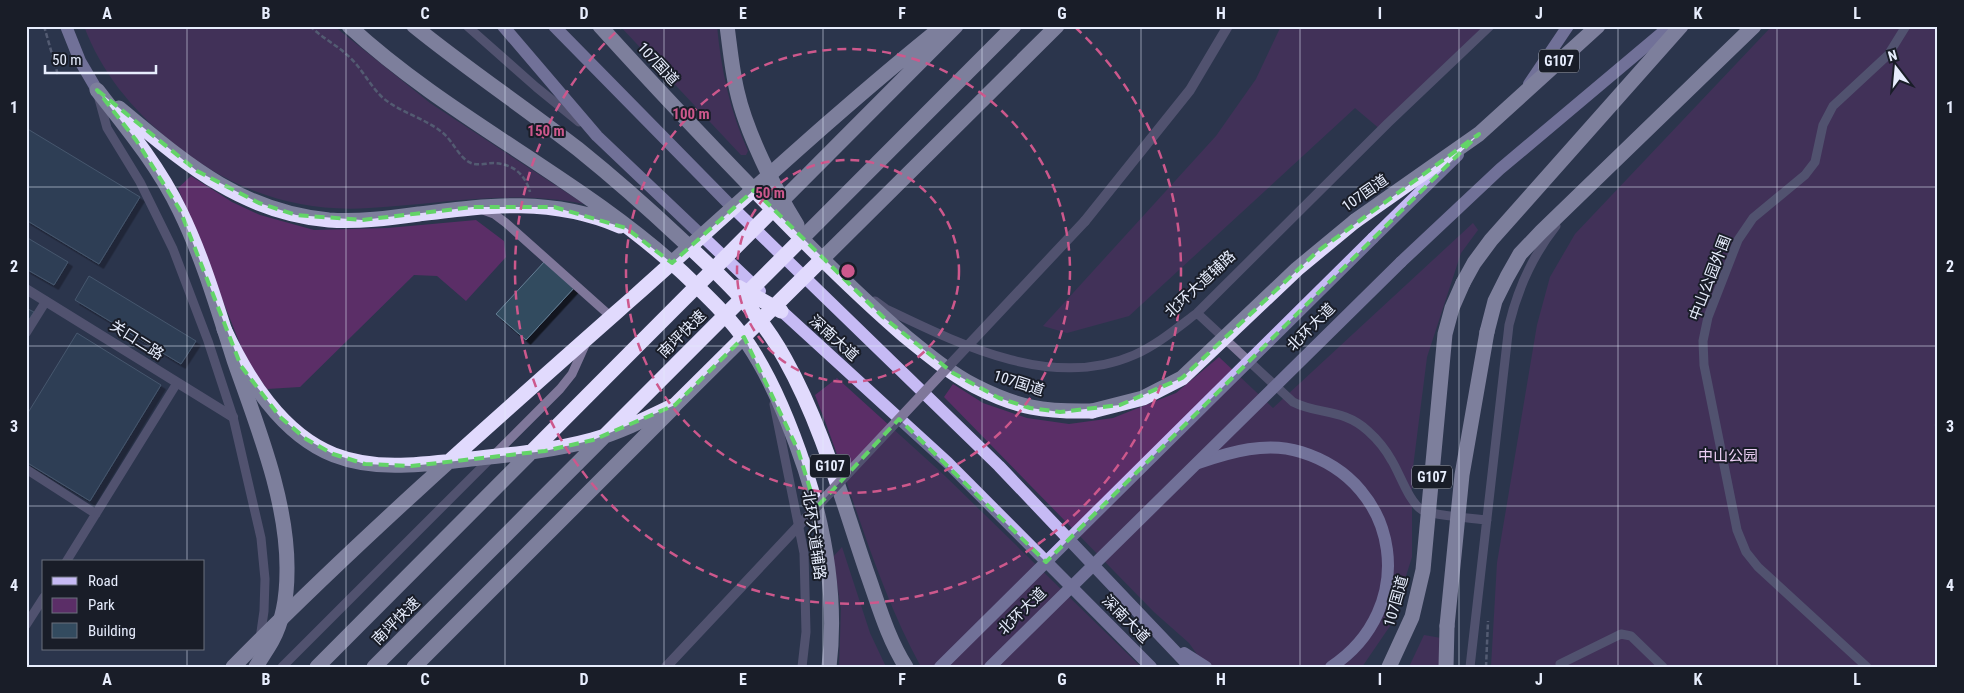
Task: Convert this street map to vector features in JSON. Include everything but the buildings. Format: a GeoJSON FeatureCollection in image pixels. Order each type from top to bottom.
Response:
{"type":"FeatureCollection","features":[{"type":"Feature","properties":{"kind":"highway"},"geometry":{"type":"LineString","coordinates":[[349,26],[443,102],[587,195],[641,237],[666,258],[735,326],[750,346],[768,380],[798,450],[819,522],[827,564],[830,600],[832,633],[829,667]]}},
{"type":"Feature","properties":{"kind":"highway","name":"G107"},"geometry":{"type":"LineString","coordinates":[[414,26],[479,77],[578,149],[647,207],[726,280],[747,303],[785,358],[801,391],[820,437],[888,631],[906,667]]}},
{"type":"Feature","properties":{"kind":"highway","name":"107国道"},"geometry":{"type":"LineString","coordinates":[[600,26],[704,140],[836,273],[925,353],[974,386],[999,398],[1030,408],[1060,412],[1092,411],[1143,398],[1182,378],[1298,269],[1355,221],[1479,134]]}},
{"type":"Feature","properties":{"kind":"highway"},"geometry":{"type":"LineString","coordinates":[[727,26],[738,93],[747,122],[762,158],[792,217],[811,247]]}},
{"type":"Feature","properties":{"kind":"highway"},"geometry":{"type":"LineString","coordinates":[[233,667],[282,617],[430,480],[834,118],[943,26]]}},
{"type":"Feature","properties":{"kind":"highway","name":"南坪快速"},"geometry":{"type":"LineString","coordinates":[[317,667],[956,26]]}},
{"type":"Feature","properties":{"kind":"highway","name":"南坪快速"},"geometry":{"type":"LineString","coordinates":[[374,667],[1014,26]]}},
{"type":"Feature","properties":{"kind":"highway"},"geometry":{"type":"LineString","coordinates":[[414,667],[1057,26]]}},
{"type":"Feature","properties":{"kind":"highway","name":"北环大道"},"geometry":{"type":"LineString","coordinates":[[1479,134],[1598,26]]}},
{"type":"Feature","properties":{"kind":"highway","name":"107国道"},"geometry":{"type":"LineString","coordinates":[[1389,667],[1412,617],[1423,570],[1445,334],[1452,308],[1474,263],[1491,240],[1681,26]]}},
{"type":"Feature","properties":{"kind":"highway"},"geometry":{"type":"LineString","coordinates":[[1446,667],[1462,476],[1480,362],[1495,301],[1520,254],[1754,26]]}},
{"type":"Feature","properties":{"kind":"highway"},"geometry":{"type":"LineString","coordinates":[[97,90],[197,171],[226,189],[259,203],[296,215],[329,220],[387,218],[472,208],[533,205],[585,213],[608,221],[641,237]]}},
{"type":"Feature","properties":{"kind":"highway"},"geometry":{"type":"LineString","coordinates":[[97,90],[136,140],[158,172],[180,210],[195,245],[267,458],[278,499],[287,571],[283,607],[273,640],[256,667]]}},
{"type":"Feature","properties":{"kind":"highway"},"geometry":{"type":"LineString","coordinates":[[726,280],[781,311]]}},
{"type":"Feature","properties":{"kind":"highway"},"geometry":{"type":"LineString","coordinates":[[224,330],[242,366],[258,391],[280,417],[306,439],[333,454],[365,464],[411,466],[545,451],[593,440],[639,422],[675,405]]}},
{"type":"Feature","properties":{"kind":"main road"},"geometry":{"type":"LineString","coordinates":[[66,26],[80,61],[97,90]]}},
{"type":"Feature","properties":{"kind":"main road","name":"深南大道"},"geometry":{"type":"LineString","coordinates":[[503,26],[597,136],[781,311],[948,463],[1151,667]]}},
{"type":"Feature","properties":{"kind":"main road","name":"深南大道"},"geometry":{"type":"LineString","coordinates":[[554,26],[727,202],[999,466],[1190,667]]}},
{"type":"Feature","properties":{"kind":"main road"},"geometry":{"type":"LineString","coordinates":[[1520,97],[1568,26]]}},
{"type":"Feature","properties":{"kind":"main road","name":"北环大道"},"geometry":{"type":"LineString","coordinates":[[990,667],[1401,262],[1500,169],[1670,26]]}},
{"type":"Feature","properties":{"kind":"main road","name":"北环大道"},"geometry":{"type":"LineString","coordinates":[[940,667],[1479,134]]}},
{"type":"Feature","properties":{"kind":"main road"},"geometry":{"type":"LineString","coordinates":[[1198,463],[1232,451],[1265,447],[1300,451],[1328,462],[1354,482],[1374,506],[1385,536],[1389,561],[1387,588],[1377,617],[1360,643],[1331,667]]}},
{"type":"Feature","properties":{"kind":"main road"},"geometry":{"type":"LineString","coordinates":[[1168,642],[1206,667]]}},
{"type":"Feature","properties":{"kind":"street"},"geometry":{"type":"LineString","coordinates":[[666,667],[1085,221],[1190,90],[1228,26]]}},
{"type":"Feature","properties":{"kind":"street","name":"关口二路"},"geometry":{"type":"LineString","coordinates":[[26,289],[233,417]]}},
{"type":"Feature","properties":{"kind":"lane"},"geometry":{"type":"LineString","coordinates":[[467,26],[536,87],[597,136]]}},
{"type":"Feature","properties":{"kind":"lane"},"geometry":{"type":"LineString","coordinates":[[562,26],[602,74]]}},
{"type":"Feature","properties":{"kind":"lane","name":"北环大道辅路"},"geometry":{"type":"LineString","coordinates":[[836,273],[886,309],[950,338],[1005,358],[1066,368],[1100,365],[1133,355],[1166,337],[1197,312],[1388,123],[1490,26]]}},
{"type":"Feature","properties":{"kind":"lane","name":"中山公园外围"},"geometry":{"type":"LineString","coordinates":[[1867,667],[1758,567],[1746,552],[1737,530],[1704,365],[1703,341],[1708,317],[1738,240],[1753,218],[1805,176],[1814,162],[1823,125],[1833,106],[1888,55],[1906,26]]}},
{"type":"Feature","properties":{"kind":"lane"},"geometry":{"type":"LineString","coordinates":[[97,90],[107,128],[140,182],[173,249],[196,306],[233,417],[261,538],[264,571],[264,611],[256,667]]}},
{"type":"Feature","properties":{"kind":"lane"},"geometry":{"type":"LineString","coordinates":[[1470,667],[1508,325],[1514,303],[1532,262],[1550,234],[1584,191]]}},
{"type":"Feature","properties":{"kind":"lane"},"geometry":{"type":"LineString","coordinates":[[472,208],[485,210],[500,218],[608,314]]}},
{"type":"Feature","properties":{"kind":"lane"},"geometry":{"type":"LineString","coordinates":[[282,667],[560,389],[572,374],[591,334],[608,314],[666,258]]}},
{"type":"Feature","properties":{"kind":"lane"},"geometry":{"type":"LineString","coordinates":[[26,333],[46,301]]}},
{"type":"Feature","properties":{"kind":"lane"},"geometry":{"type":"LineString","coordinates":[[1197,312],[1293,402],[1300,406],[1331,412],[1349,418],[1367,430],[1392,460],[1412,499],[1423,510],[1487,520]]}},
{"type":"Feature","properties":{"kind":"lane","name":"北环大道辅路"},"geometry":{"type":"LineString","coordinates":[[768,380],[776,411],[804,553],[806,632],[802,667]]}},
{"type":"Feature","properties":{"kind":"lane"},"geometry":{"type":"LineString","coordinates":[[67,560],[178,382]]}},
{"type":"Feature","properties":{"kind":"lane"},"geometry":{"type":"LineString","coordinates":[[26,469],[96,514]]}},
{"type":"Feature","properties":{"kind":"lane"},"geometry":{"type":"LineString","coordinates":[[26,625],[42,600]]}},
{"type":"Feature","properties":{"kind":"lane"},"geometry":{"type":"LineString","coordinates":[[1561,667],[1560,664],[1621,634],[1631,636],[1663,667]]}},
{"type":"Feature","properties":{"kind":"path"},"geometry":{"type":"LineString","coordinates":[[44,26],[58,75]]}},
{"type":"Feature","properties":{"kind":"path"},"geometry":{"type":"LineString","coordinates":[[310,26],[326,41],[347,54],[360,68],[370,85],[384,99],[428,122],[455,144],[462,156],[472,163],[497,163],[513,167],[524,176],[529,187],[533,205]]}},
{"type":"Feature","properties":{"kind":"path"},"geometry":{"type":"LineString","coordinates":[[1938,424],[1936,425],[1938,429]]}},
{"type":"Feature","properties":{"kind":"highlighted area"},"geometry":{"type":"Polygon","coordinates":[[[97,90],[197,171],[259,203],[296,215],[362,220],[473,207],[554,207],[626,228],[672,263],[754,190],[883,317],[953,373],[999,398],[1030,408],[1060,412],[1120,405],[1182,378],[1318,251],[1479,134],[1046,562],[899,419],[816,508],[798,450],[744,337],[675,405],[593,440],[545,451],[411,466],[365,464],[333,454],[306,439],[280,417],[241,366],[180,210],[136,140],[97,90]]]}},
{"type":"Feature","properties":{"kind":"green space"},"geometry":{"type":"Polygon","coordinates":[[[84,26],[334,26],[430,103],[584,204],[530,198],[503,198],[369,208],[341,208],[314,206],[262,194],[214,172],[169,140],[142,116],[119,89],[99,59],[84,26]]]}},
{"type":"Feature","properties":{"kind":"green space"},"geometry":{"type":"Polygon","coordinates":[[[620,26],[717,26],[727,90],[736,121],[748,151],[746,155],[741,155],[620,26]]]}},
{"type":"Feature","properties":{"kind":"green space"},"geometry":{"type":"Polygon","coordinates":[[[1281,26],[1489,26],[1381,130],[1355,108],[1129,316],[1067,333],[1043,326],[1216,136],[1256,79],[1281,26]]]}},
{"type":"Feature","properties":{"kind":"green space","name":"中山公园"},"geometry":{"type":"Polygon","coordinates":[[[1772,26],[1938,26],[1938,667],[1491,667],[1497,563],[1537,325],[1550,277],[1575,234],[1772,26]]]}},
{"type":"Feature","properties":{"kind":"green space"},"geometry":{"type":"Polygon","coordinates":[[[191,176],[232,202],[260,215],[314,230],[388,228],[476,220],[504,241],[506,257],[466,301],[437,276],[414,275],[300,387],[267,389],[246,359],[178,188],[191,176]]]}},
{"type":"Feature","properties":{"kind":"green space"},"geometry":{"type":"Polygon","coordinates":[[[1473,223],[1478,230],[1461,253],[1427,357],[1412,475],[1412,557],[1390,626],[1362,667],[1206,667],[1189,643],[1154,612],[944,397],[953,384],[983,403],[1027,418],[1069,424],[1113,418],[1176,393],[1219,357],[1273,408],[1473,223]]]}},
{"type":"Feature","properties":{"kind":"green space"},"geometry":{"type":"Polygon","coordinates":[[[837,378],[944,475],[1141,667],[921,667],[904,634],[876,567],[815,395],[837,378]]]}},
{"type":"Feature","properties":{"kind":"green space"},"geometry":{"type":"Polygon","coordinates":[[[842,547],[870,633],[886,667],[839,667],[841,609],[833,557],[842,547]]]}},
{"type":"Feature","properties":{"kind":"green space"},"geometry":{"type":"Polygon","coordinates":[[[1424,635],[1441,638],[1440,667],[1409,667],[1424,635]]]}}]}
